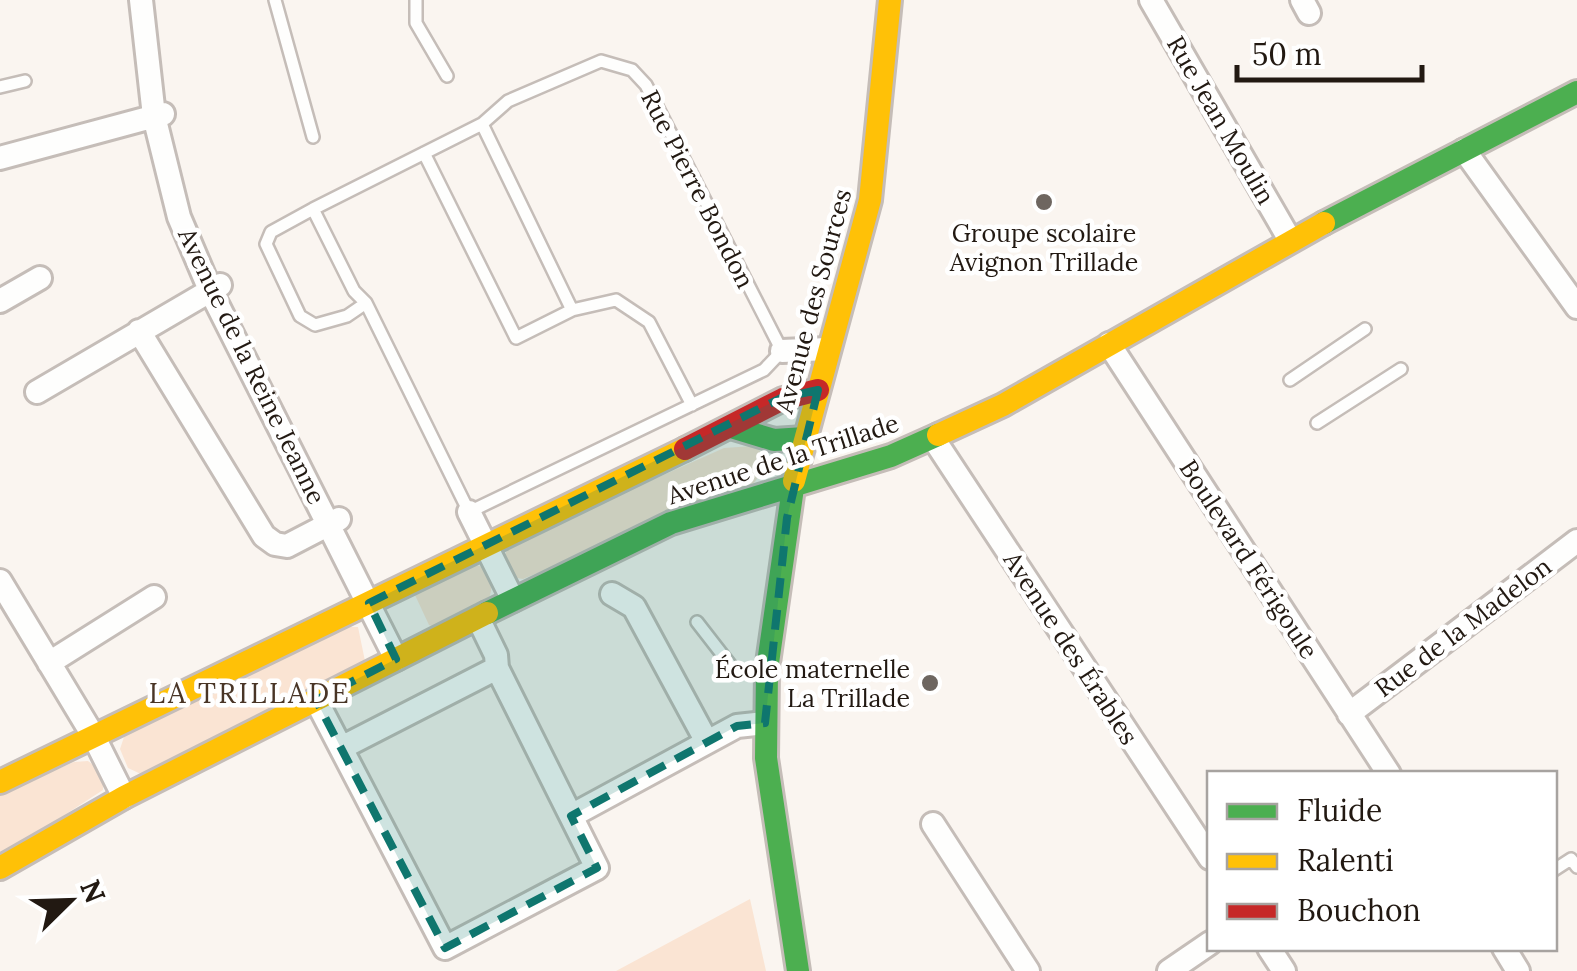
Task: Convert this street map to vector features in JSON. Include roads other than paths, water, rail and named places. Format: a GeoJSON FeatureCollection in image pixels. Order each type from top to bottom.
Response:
{"type":"FeatureCollection","features":[{"type":"Feature","properties":{"kind":"street","name":"Avenue de la Reine Jeanne"},"geometry":{"type":"LineString","coordinates":[[141,0],[179,217],[334,522],[396,659]]}},
{"type":"Feature","properties":{"kind":"street","name":"Avenue des Sources"},"geometry":{"type":"LineString","coordinates":[[798,971],[766,758],[766,670],[793,485],[870,200],[890,0]]}},
{"type":"Feature","properties":{"kind":"street","name":"Rue Jean Moulin"},"geometry":{"type":"LineString","coordinates":[[1151,0],[1290,240]]}},
{"type":"Feature","properties":{"kind":"street","name":"Avenue de la Trillade"},"geometry":{"type":"LineString","coordinates":[[0,868],[124,796],[672,523],[891,456],[1003,405],[1290,240],[1577,92]]}},
{"type":"Feature","properties":{"kind":"street"},"geometry":{"type":"LineString","coordinates":[[0,158],[159,115]]}},
{"type":"Feature","properties":{"kind":"street"},"geometry":{"type":"LineString","coordinates":[[1464,150],[1575,302]]}},
{"type":"Feature","properties":{"kind":"street"},"geometry":{"type":"LineString","coordinates":[[0,301],[40,278]]}},
{"type":"Feature","properties":{"kind":"street"},"geometry":{"type":"LineString","coordinates":[[36,392],[215,287]]}},
{"type":"Feature","properties":{"kind":"street"},"geometry":{"type":"LineString","coordinates":[[138,332],[264,536],[287,546],[334,522]]}},
{"type":"Feature","properties":{"kind":"street","name":"Boulevard Férigoule"},"geometry":{"type":"LineString","coordinates":[[1109,344],[1386,771]]}},
{"type":"Feature","properties":{"kind":"street"},"geometry":{"type":"LineString","coordinates":[[782,351],[828,349]]}},
{"type":"Feature","properties":{"kind":"street","name":"Avenue de la Trillade"},"geometry":{"type":"LineString","coordinates":[[0,782],[730,427],[794,392],[818,390]]}},
{"type":"Feature","properties":{"kind":"street","name":"Avenue de la Trillade"},"geometry":{"type":"LineString","coordinates":[[730,427],[774,440],[805,438]]}},
{"type":"Feature","properties":{"kind":"street","name":"Avenue des Érables"},"geometry":{"type":"LineString","coordinates":[[933,438],[1207,853]]}},
{"type":"Feature","properties":{"kind":"street"},"geometry":{"type":"LineString","coordinates":[[469,512],[513,600]]}},
{"type":"Feature","properties":{"kind":"street","name":"Rue de la Madelon"},"geometry":{"type":"LineString","coordinates":[[1349,714],[1577,541]]}},
{"type":"Feature","properties":{"kind":"street"},"geometry":{"type":"LineString","coordinates":[[0,581],[94,737],[124,796]]}},
{"type":"Feature","properties":{"kind":"street"},"geometry":{"type":"LineString","coordinates":[[612,594],[634,608],[707,742]]}},
{"type":"Feature","properties":{"kind":"street"},"geometry":{"type":"LineString","coordinates":[[49,663],[154,597]]}},
{"type":"Feature","properties":{"kind":"street"},"geometry":{"type":"LineString","coordinates":[[316,700],[446,948],[597,868],[497,668],[496,655],[478,618]]}},
{"type":"Feature","properties":{"kind":"street"},"geometry":{"type":"LineString","coordinates":[[341,748],[497,668]]}},
{"type":"Feature","properties":{"kind":"street"},"geometry":{"type":"LineString","coordinates":[[571,816],[737,726],[766,723]]}},
{"type":"Feature","properties":{"kind":"street"},"geometry":{"type":"LineString","coordinates":[[933,824],[1028,971]]}},
{"type":"Feature","properties":{"kind":"street"},"geometry":{"type":"LineString","coordinates":[[1168,971],[1207,946]]}},
{"type":"Feature","properties":{"kind":"lane"},"geometry":{"type":"LineString","coordinates":[[275,0],[313,137]]}},
{"type":"Feature","properties":{"kind":"lane"},"geometry":{"type":"LineString","coordinates":[[416,0],[416,22],[448,76]]}},
{"type":"Feature","properties":{"kind":"lane","name":"Rue Pierre Bondon"},"geometry":{"type":"LineString","coordinates":[[366,303],[347,316],[315,325],[300,316],[266,244],[271,232],[482,124],[508,101],[601,62],[632,70],[646,85],[782,351]]}},
{"type":"Feature","properties":{"kind":"lane"},"geometry":{"type":"LineString","coordinates":[[0,87],[25,81]]}},
{"type":"Feature","properties":{"kind":"lane"},"geometry":{"type":"LineString","coordinates":[[482,124],[572,310]]}},
{"type":"Feature","properties":{"kind":"lane"},"geometry":{"type":"LineString","coordinates":[[424,153],[516,338],[572,310],[616,300],[650,322],[692,405]]}},
{"type":"Feature","properties":{"kind":"lane"},"geometry":{"type":"LineString","coordinates":[[314,209],[354,291],[366,303],[469,512],[764,370],[782,351]]}},
{"type":"Feature","properties":{"kind":"lane"},"geometry":{"type":"LineString","coordinates":[[1290,380],[1365,329]]}},
{"type":"Feature","properties":{"kind":"lane"},"geometry":{"type":"LineString","coordinates":[[1317,423],[1402,369]]}},
{"type":"Feature","properties":{"kind":"lane"},"geometry":{"type":"LineString","coordinates":[[698,622],[735,672],[766,670]]}},
{"type":"Feature","properties":{"kind":"lane"},"geometry":{"type":"LineString","coordinates":[[1557,868],[1570,858],[1577,867]]}},
{"type":"Feature","properties":{"kind":"place","name":"Groupe scolaire Avignon Trillade"},"geometry":{"type":"Point","coordinates":[1044,202]}},
{"type":"Feature","properties":{"kind":"place","name":"École maternelle La Trillade"},"geometry":{"type":"Point","coordinates":[930,683]}},
{"type":"Feature","properties":{"kind":"district","name":"LA TRILLADE"},"geometry":{"type":"Point","coordinates":[250,693]}}]}
